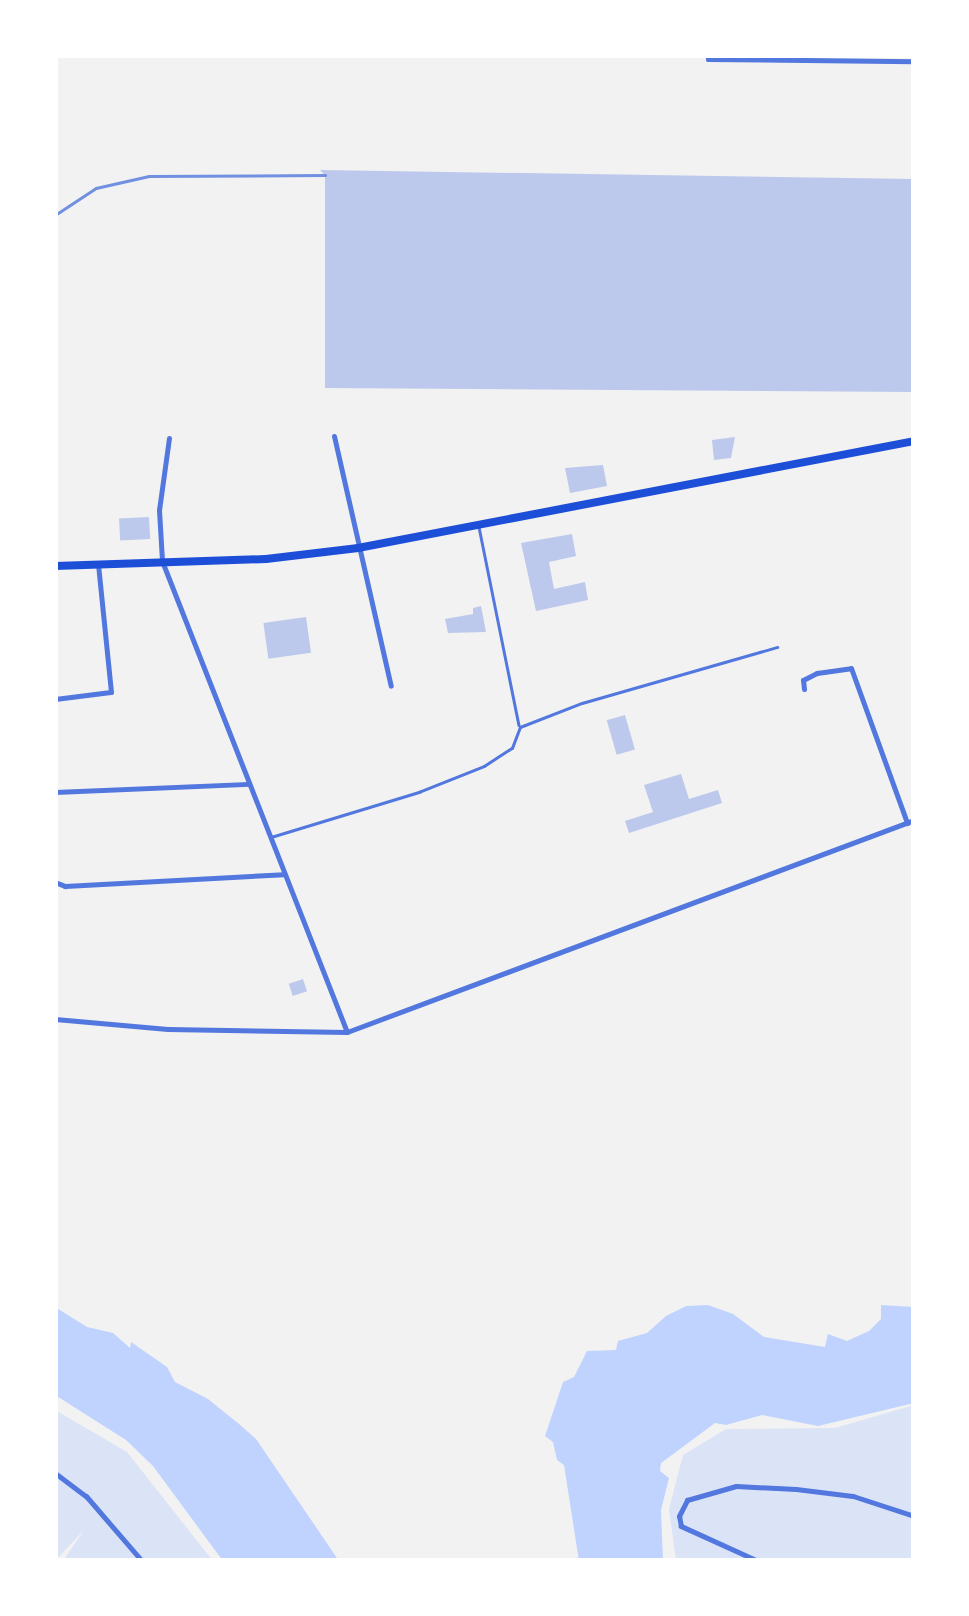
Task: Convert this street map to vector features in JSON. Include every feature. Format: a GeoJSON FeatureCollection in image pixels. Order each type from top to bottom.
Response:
{"type":"FeatureCollection","features":[{"type":"Feature","properties":{"kind":"main road"},"geometry":{"type":"LineString","coordinates":[[55,566],[266,558],[358,548],[914,441]]}},
{"type":"Feature","properties":{"kind":"street"},"geometry":{"type":"LineString","coordinates":[[708,55],[914,61]]}},
{"type":"Feature","properties":{"kind":"street"},"geometry":{"type":"LineString","coordinates":[[334,436],[392,686]]}},
{"type":"Feature","properties":{"kind":"street"},"geometry":{"type":"LineString","coordinates":[[169,438],[159,510],[162,561],[346,1032]]}},
{"type":"Feature","properties":{"kind":"street"},"geometry":{"type":"LineString","coordinates":[[55,699],[112,692],[98,565]]}},
{"type":"Feature","properties":{"kind":"street"},"geometry":{"type":"LineString","coordinates":[[55,1019],[168,1029],[346,1032],[911,822],[852,668],[803,680],[804,689]]}},
{"type":"Feature","properties":{"kind":"street"},"geometry":{"type":"LineString","coordinates":[[55,792],[248,784]]}},
{"type":"Feature","properties":{"kind":"street"},"geometry":{"type":"LineString","coordinates":[[55,882],[65,886],[284,874]]}},
{"type":"Feature","properties":{"kind":"street"},"geometry":{"type":"LineString","coordinates":[[55,1473],[86,1496],[142,1561]]}},
{"type":"Feature","properties":{"kind":"street"},"geometry":{"type":"LineString","coordinates":[[758,1561],[681,1526],[679,1516],[687,1500],[736,1486],[796,1489],[853,1496],[914,1516]]}},
{"type":"Feature","properties":{"kind":"lane"},"geometry":{"type":"LineString","coordinates":[[269,838],[419,792],[484,766],[512,748],[520,727],[479,526]]}},
{"type":"Feature","properties":{"kind":"lane"},"geometry":{"type":"LineString","coordinates":[[520,727],[582,702],[777,647]]}},
{"type":"Feature","properties":{"kind":"shaded area"},"geometry":{"type":"Polygon","coordinates":[[[914,1405],[914,1561],[676,1561],[669,1509],[683,1455],[726,1429],[835,1428],[914,1405]]]}},
{"type":"Feature","properties":{"kind":"shaded area"},"geometry":{"type":"Polygon","coordinates":[[[55,1410],[127,1452],[213,1561],[63,1561],[84,1530],[55,1561],[55,1410]]]}},
{"type":"Feature","properties":{"kind":"water"},"geometry":{"type":"Polygon","coordinates":[[[708,1305],[733,1314],[764,1337],[825,1347],[828,1334],[847,1341],[869,1331],[881,1319],[881,1305],[914,1307],[914,1403],[818,1426],[762,1415],[726,1425],[715,1423],[661,1463],[660,1471],[669,1478],[661,1510],[663,1561],[579,1561],[564,1465],[557,1460],[553,1442],[545,1436],[563,1382],[574,1377],[587,1351],[616,1350],[618,1341],[647,1333],[666,1316],[686,1306],[708,1305]]]}},
{"type":"Feature","properties":{"kind":"water"},"geometry":{"type":"Polygon","coordinates":[[[55,1307],[87,1327],[113,1333],[130,1348],[131,1342],[167,1367],[175,1382],[208,1399],[256,1439],[339,1561],[223,1561],[153,1466],[126,1440],[55,1395],[55,1307]]]}},
{"type":"Feature","properties":{"kind":"building"},"geometry":{"type":"Polygon","coordinates":[[[320,170],[914,179],[914,392],[325,388],[325,175],[320,170]]]}},
{"type":"Feature","properties":{"kind":"building"},"geometry":{"type":"Polygon","coordinates":[[[735,437],[731,458],[714,460],[712,440],[735,437]]]}},
{"type":"Feature","properties":{"kind":"building"},"geometry":{"type":"Polygon","coordinates":[[[603,465],[607,486],[570,493],[565,468],[603,465]]]}},
{"type":"Feature","properties":{"kind":"building"},"geometry":{"type":"Polygon","coordinates":[[[149,517],[150,539],[120,541],[119,519],[149,517]]]}},
{"type":"Feature","properties":{"kind":"building"},"geometry":{"type":"Polygon","coordinates":[[[572,534],[576,556],[549,562],[554,589],[585,582],[588,600],[536,611],[521,543],[572,534]]]}},
{"type":"Feature","properties":{"kind":"building"},"geometry":{"type":"Polygon","coordinates":[[[481,606],[486,632],[448,633],[445,619],[473,614],[473,608],[481,606]]]}},
{"type":"Feature","properties":{"kind":"building"},"geometry":{"type":"Polygon","coordinates":[[[306,617],[311,653],[268,659],[263,623],[306,617]]]}},
{"type":"Feature","properties":{"kind":"building"},"geometry":{"type":"Polygon","coordinates":[[[625,715],[635,750],[617,755],[607,720],[625,715]]]}},
{"type":"Feature","properties":{"kind":"building"},"geometry":{"type":"Polygon","coordinates":[[[681,774],[689,799],[718,790],[722,803],[629,833],[625,821],[653,812],[644,785],[681,774]]]}},
{"type":"Feature","properties":{"kind":"building"},"geometry":{"type":"Polygon","coordinates":[[[303,979],[307,991],[293,996],[289,984],[303,979]]]}},
{"type":"Feature","properties":{"kind":"railway"},"geometry":{"type":"LineString","coordinates":[[55,215],[96,188],[149,176],[325,175]]}}]}
